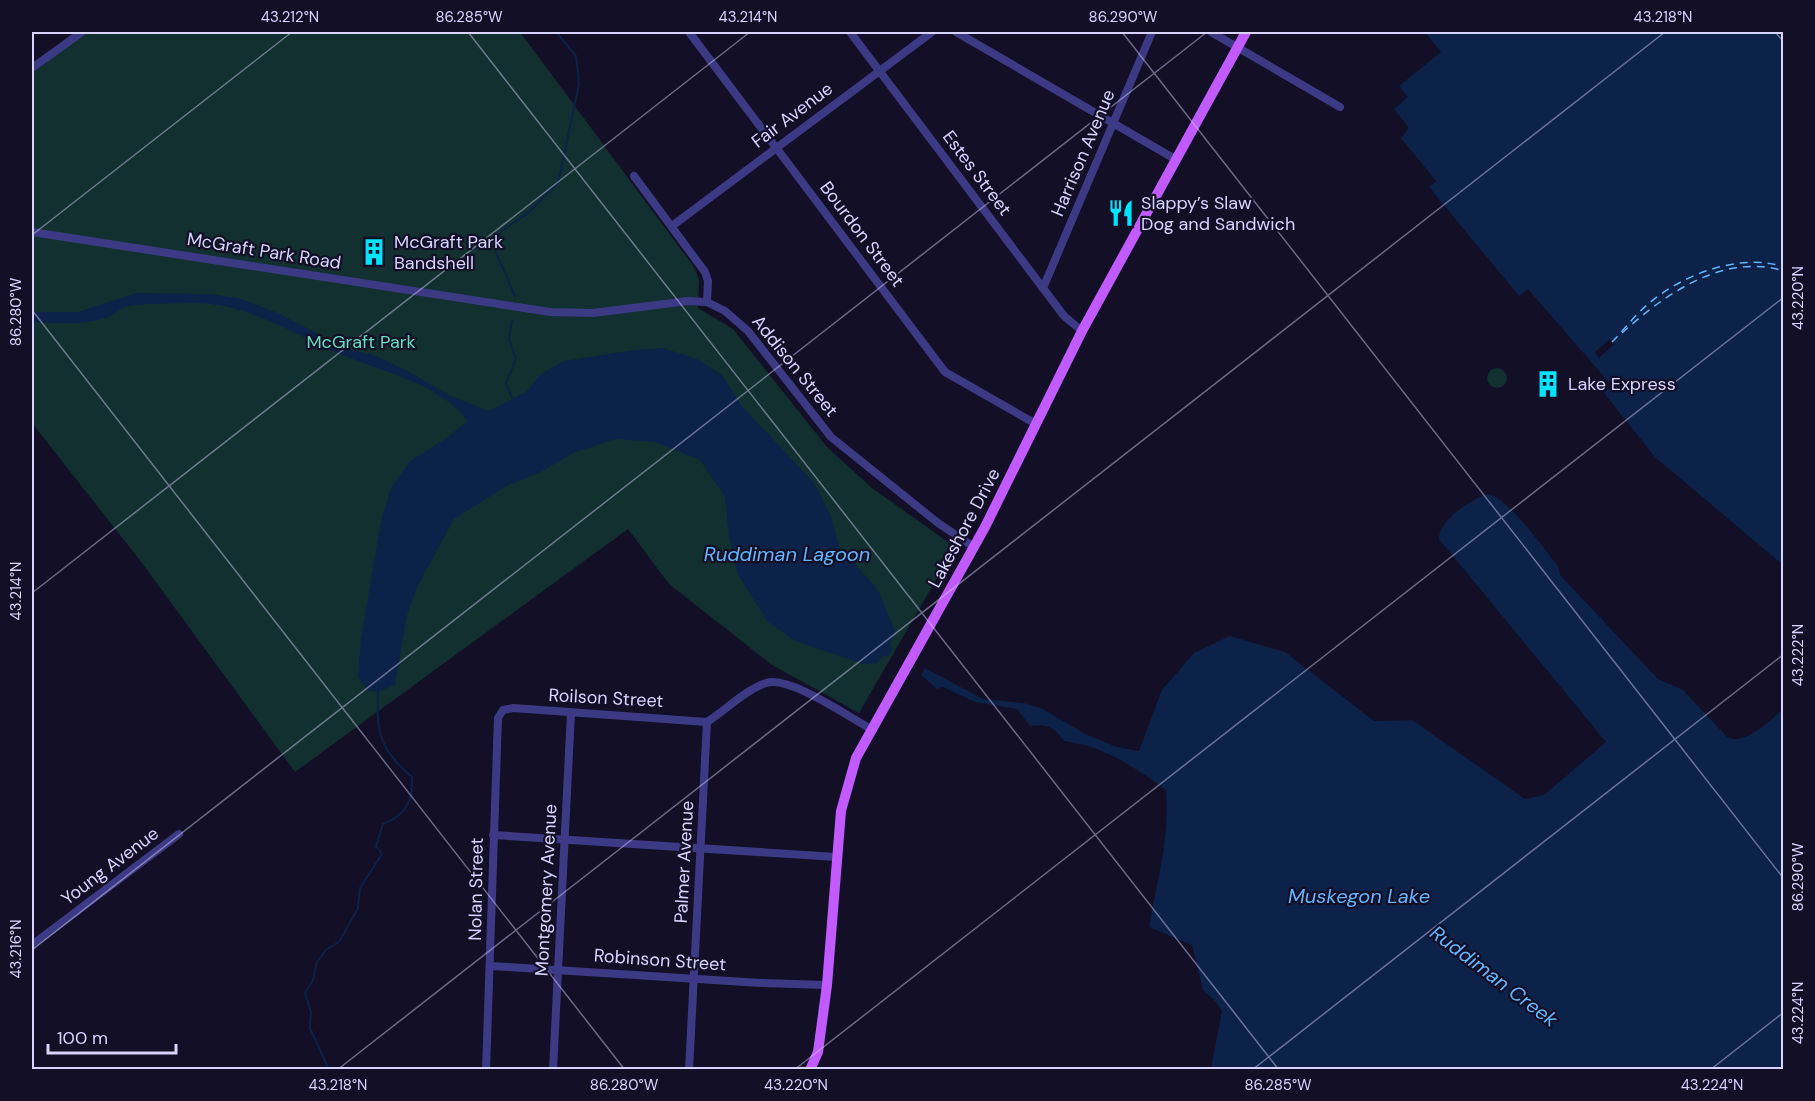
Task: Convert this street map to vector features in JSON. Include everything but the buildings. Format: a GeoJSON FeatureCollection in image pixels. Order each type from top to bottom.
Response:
{"type":"FeatureCollection","features":[{"type":"Feature","properties":{"kind":"main road","name":"Lakeshore Drive"},"geometry":{"type":"LineString","coordinates":[[810,1070],[818,1052],[827,985],[836,857],[847,785],[856,758],[974,547],[1082,331],[1246,32]]}},
{"type":"Feature","properties":{"kind":"street"},"geometry":{"type":"LineString","coordinates":[[32,68],[82,32]]}},
{"type":"Feature","properties":{"kind":"street","name":"Bourdon Street"},"geometry":{"type":"LineString","coordinates":[[690,32],[945,372],[1036,423]]}},
{"type":"Feature","properties":{"kind":"street","name":"Estes Street"},"geometry":{"type":"LineString","coordinates":[[850,32],[1067,319],[1082,331]]}},
{"type":"Feature","properties":{"kind":"street","name":"Fair Avenue"},"geometry":{"type":"LineString","coordinates":[[672,226],[932,32]]}},
{"type":"Feature","properties":{"kind":"street"},"geometry":{"type":"LineString","coordinates":[[956,32],[1175,159]]}},
{"type":"Feature","properties":{"kind":"street","name":"Harrison Avenue"},"geometry":{"type":"LineString","coordinates":[[1043,288],[1115,124],[1152,32]]}},
{"type":"Feature","properties":{"kind":"street"},"geometry":{"type":"LineString","coordinates":[[1210,32],[1340,107]]}},
{"type":"Feature","properties":{"kind":"street"},"geometry":{"type":"LineString","coordinates":[[634,176],[708,277],[707,302]]}},
{"type":"Feature","properties":{"kind":"street","name":"McGraft Park Road"},"geometry":{"type":"LineString","coordinates":[[32,232],[550,312],[593,313],[671,301],[707,302]]}},
{"type":"Feature","properties":{"kind":"street","name":"Addison Street"},"geometry":{"type":"LineString","coordinates":[[707,302],[741,324],[809,412],[838,444],[938,523],[974,547]]}},
{"type":"Feature","properties":{"kind":"street"},"geometry":{"type":"LineString","coordinates":[[707,722],[762,685],[783,682],[871,729]]}},
{"type":"Feature","properties":{"kind":"street","name":"Roilson Street"},"geometry":{"type":"LineString","coordinates":[[503,710],[707,722]]}},
{"type":"Feature","properties":{"kind":"street","name":"Nolan Street"},"geometry":{"type":"LineString","coordinates":[[486,1070],[498,718],[503,710]]}},
{"type":"Feature","properties":{"kind":"street","name":"Montgomery Avenue"},"geometry":{"type":"LineString","coordinates":[[553,1070],[572,713]]}},
{"type":"Feature","properties":{"kind":"street","name":"Palmer Avenue"},"geometry":{"type":"LineString","coordinates":[[689,1070],[707,722]]}},
{"type":"Feature","properties":{"kind":"street","name":"Young Avenue"},"geometry":{"type":"LineString","coordinates":[[32,945],[179,834]]}},
{"type":"Feature","properties":{"kind":"street"},"geometry":{"type":"LineString","coordinates":[[493,835],[836,857]]}},
{"type":"Feature","properties":{"kind":"street","name":"Robinson Street"},"geometry":{"type":"LineString","coordinates":[[491,966],[827,985]]}},
{"type":"Feature","properties":{"kind":"green space","name":"McGraft Park"},"geometry":{"type":"Polygon","coordinates":[[[87,32],[520,32],[694,267],[699,280],[698,308],[733,329],[827,447],[872,488],[955,547],[859,713],[772,665],[669,584],[628,529],[295,772],[142,563],[32,423],[32,73],[87,32]]]}},
{"type":"Feature","properties":{"kind":"green space"},"geometry":{"type":"Polygon","coordinates":[[[1493,368],[1501,368],[1507,374],[1507,382],[1501,388],[1493,388],[1487,382],[1487,374],[1493,368]]]}},
{"type":"Feature","properties":{"kind":"water"},"geometry":{"type":"Polygon","coordinates":[[[1425,32],[1783,32],[1783,565],[1655,457],[1604,393],[1612,386],[1528,289],[1519,296],[1429,187],[1436,181],[1401,138],[1409,128],[1394,109],[1408,97],[1399,86],[1441,52],[1425,32]]]}},
{"type":"Feature","properties":{"kind":"water","name":"Ruddiman Lagoon"},"geometry":{"type":"Polygon","coordinates":[[[136,293],[208,294],[238,298],[278,313],[344,348],[373,355],[410,372],[448,395],[489,411],[526,392],[542,373],[564,361],[663,348],[697,359],[722,375],[741,405],[815,484],[831,516],[839,546],[878,590],[895,631],[890,645],[892,649],[888,656],[883,656],[877,663],[863,664],[795,641],[768,622],[738,575],[729,536],[725,497],[700,460],[655,442],[616,439],[573,453],[539,473],[508,485],[454,519],[417,587],[407,615],[395,685],[378,692],[368,691],[358,677],[361,639],[381,521],[391,488],[409,462],[468,421],[456,408],[427,388],[233,308],[192,303],[143,304],[128,306],[108,317],[90,322],[32,322],[32,312],[78,312],[136,293]]]}},
{"type":"Feature","properties":{"kind":"water","name":"Muskegon Lake"},"geometry":{"type":"Polygon","coordinates":[[[1487,494],[1504,503],[1514,513],[1558,566],[1560,575],[1658,679],[1683,690],[1727,737],[1742,738],[1757,731],[1783,709],[1783,1069],[1211,1069],[1222,1011],[1203,990],[1192,945],[1149,927],[1162,859],[1167,808],[1166,790],[1118,759],[1092,748],[1064,741],[1057,732],[1050,728],[1030,726],[1017,709],[975,702],[943,687],[937,689],[921,675],[925,668],[983,699],[1024,703],[1043,709],[1085,734],[1117,747],[1139,751],[1162,690],[1194,653],[1230,636],[1285,652],[1374,721],[1412,720],[1525,799],[1544,795],[1606,742],[1439,539],[1440,532],[1450,518],[1465,506],[1487,494]]]}},
{"type":"Feature","properties":{"kind":"pier"},"geometry":{"type":"Polygon","coordinates":[[[1610,339],[1614,344],[1599,358],[1595,352],[1610,339]]]}},
{"type":"Feature","properties":{"kind":"waterway"},"geometry":{"type":"LineString","coordinates":[[515,296],[496,252],[501,231],[528,213],[558,183],[579,84],[576,56],[556,32]]}},
{"type":"Feature","properties":{"kind":"waterway"},"geometry":{"type":"LineString","coordinates":[[512,320],[509,339],[516,358],[506,384],[514,401]]}},
{"type":"Feature","properties":{"kind":"waterway"},"geometry":{"type":"LineString","coordinates":[[329,1070],[310,1028],[311,1012],[305,993],[313,980],[317,962],[326,950],[339,942],[358,908],[360,888],[382,854],[376,846],[383,824],[403,811],[410,800],[411,793],[412,777],[392,757],[382,739],[378,717],[378,689]]}},
{"type":"Feature","properties":{"kind":"ferry route"},"geometry":{"type":"LineString","coordinates":[[1612,342],[1647,305],[1677,284],[1694,276],[1712,269],[1749,262],[1784,267]]}},
{"type":"Feature","properties":{"kind":"ferry route"},"geometry":{"type":"LineString","coordinates":[[1622,333],[1676,292],[1717,272],[1739,267],[1761,267],[1784,271]]}},
{"type":"Feature","properties":{"kind":"place","name":"Slappy’s Slaw Dog and Sandwich"},"geometry":{"type":"Point","coordinates":[1121,213]}},
{"type":"Feature","properties":{"kind":"place","name":"McGraft Park Bandshell"},"geometry":{"type":"Point","coordinates":[374,252]}},
{"type":"Feature","properties":{"kind":"place","name":"Lake Express"},"geometry":{"type":"Point","coordinates":[1548,384]}},
{"type":"Feature","properties":{"kind":"water label","name":"Ruddiman Creek"},"geometry":{"type":"Point","coordinates":[1494,976]}}]}
